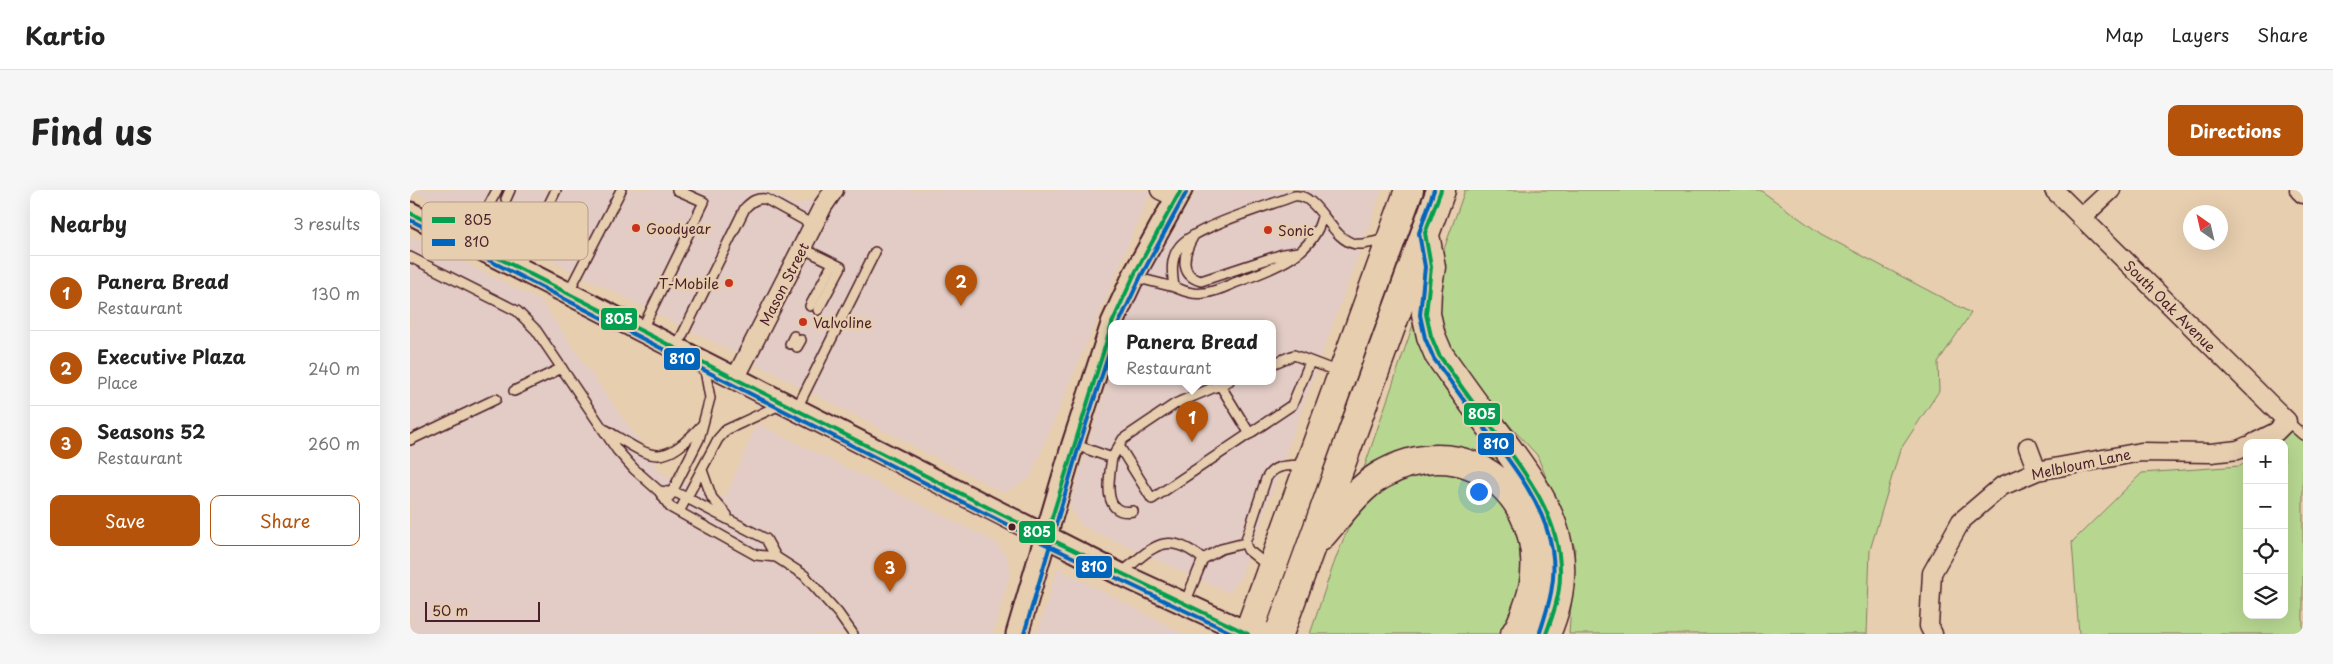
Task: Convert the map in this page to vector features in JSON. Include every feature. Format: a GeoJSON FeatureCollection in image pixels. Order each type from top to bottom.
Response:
{"type":"FeatureCollection","features":[{"type":"Feature","properties":{"kind":"highway"},"geometry":{"type":"LineString","coordinates":[[1248,634],[1409,190]]}},
{"type":"Feature","properties":{"kind":"highway"},"geometry":{"type":"LineString","coordinates":[[1279,634],[1441,190]]}},
{"type":"Feature","properties":{"kind":"highway"},"geometry":{"type":"LineString","coordinates":[[1425,233],[1432,267],[1427,291],[1426,314],[1433,342],[1439,355],[1537,492],[1551,518],[1557,538],[1561,579],[1558,602],[1546,634]]}},
{"type":"Feature","properties":{"kind":"highway"},"geometry":{"type":"LineString","coordinates":[[1311,547],[1358,494],[1381,475],[1411,462],[1432,459],[1460,461],[1478,466],[1506,487],[1525,516],[1531,535],[1535,556],[1535,576],[1524,617],[1515,634]]}},
{"type":"Feature","properties":{"kind":"street","name":"Mason Street"},"geometry":{"type":"LineString","coordinates":[[735,379],[813,226],[834,190]]}},
{"type":"Feature","properties":{"kind":"street","name":"South Oak Avenue"},"geometry":{"type":"LineString","coordinates":[[2054,190],[2287,421]]}},
{"type":"Feature","properties":{"kind":"street"},"geometry":{"type":"LineString","coordinates":[[2081,218],[2111,190]]}},
{"type":"Feature","properties":{"kind":"street"},"geometry":{"type":"LineString","coordinates":[[2300,190],[2303,194]]}},
{"type":"Feature","properties":{"kind":"street"},"geometry":{"type":"LineString","coordinates":[[1114,320],[1173,193]]}},
{"type":"Feature","properties":{"kind":"street"},"geometry":{"type":"LineString","coordinates":[[410,213],[422,219]]}},
{"type":"Feature","properties":{"kind":"street"},"geometry":{"type":"LineString","coordinates":[[507,260],[518,268],[703,363],[1120,574],[1248,634],[1275,634]]}},
{"type":"Feature","properties":{"kind":"street"},"geometry":{"type":"LineString","coordinates":[[1017,634],[1073,444],[1108,336]]}},
{"type":"Feature","properties":{"kind":"street"},"geometry":{"type":"LineString","coordinates":[[2262,439],[2276,432],[2287,421]]}},
{"type":"Feature","properties":{"kind":"street"},"geometry":{"type":"LineString","coordinates":[[2028,447],[2037,471]]}},
{"type":"Feature","properties":{"kind":"street","name":"Melbloum Lane"},"geometry":{"type":"LineString","coordinates":[[1933,634],[1929,626],[1932,573],[1961,521],[2002,486],[2037,471],[2140,452],[2211,453],[2243,448]]}},
{"type":"Feature","properties":{"kind":"lane"},"geometry":{"type":"LineString","coordinates":[[491,202],[497,190]]}},
{"type":"Feature","properties":{"kind":"lane"},"geometry":{"type":"LineString","coordinates":[[506,199],[510,190]]}},
{"type":"Feature","properties":{"kind":"lane"},"geometry":{"type":"LineString","coordinates":[[550,202],[556,190]]}},
{"type":"Feature","properties":{"kind":"lane"},"geometry":{"type":"LineString","coordinates":[[588,254],[621,190]]}},
{"type":"Feature","properties":{"kind":"lane"},"geometry":{"type":"LineString","coordinates":[[641,331],[704,202],[677,190]]}},
{"type":"Feature","properties":{"kind":"lane"},"geometry":{"type":"LineString","coordinates":[[1174,287],[1171,270],[1175,256],[1185,240],[1292,193],[1309,199],[1322,217],[1349,242],[1367,243],[1392,237]]}},
{"type":"Feature","properties":{"kind":"lane"},"geometry":{"type":"LineString","coordinates":[[676,348],[745,208],[752,201],[759,198],[766,199],[813,226]]}},
{"type":"Feature","properties":{"kind":"lane"},"geometry":{"type":"LineString","coordinates":[[1134,276],[1186,292],[1206,293],[1284,264],[1300,252],[1316,234],[1322,217]]}},
{"type":"Feature","properties":{"kind":"lane"},"geometry":{"type":"LineString","coordinates":[[1194,235],[1187,248],[1184,263],[1190,274],[1201,281],[1283,254],[1300,252]]}},
{"type":"Feature","properties":{"kind":"lane"},"geometry":{"type":"LineString","coordinates":[[802,248],[841,267],[814,308]]}},
{"type":"Feature","properties":{"kind":"lane"},"geometry":{"type":"LineString","coordinates":[[680,512],[718,439],[726,430],[789,407],[875,252]]}},
{"type":"Feature","properties":{"kind":"lane"},"geometry":{"type":"LineString","coordinates":[[410,257],[517,311],[536,330],[601,427],[634,469],[660,491],[666,502],[756,556],[776,557]]}},
{"type":"Feature","properties":{"kind":"lane"},"geometry":{"type":"LineString","coordinates":[[518,268],[522,260]]}},
{"type":"Feature","properties":{"kind":"lane"},"geometry":{"type":"LineString","coordinates":[[568,293],[585,260]]}},
{"type":"Feature","properties":{"kind":"lane"},"geometry":{"type":"LineString","coordinates":[[1276,362],[1294,355],[1342,373]]}},
{"type":"Feature","properties":{"kind":"lane"},"geometry":{"type":"LineString","coordinates":[[1119,446],[1152,499],[1292,406],[1310,362]]}},
{"type":"Feature","properties":{"kind":"lane"},"geometry":{"type":"LineString","coordinates":[[666,502],[699,439],[710,398],[703,363]]}},
{"type":"Feature","properties":{"kind":"lane"},"geometry":{"type":"LineString","coordinates":[[514,391],[562,368]]}},
{"type":"Feature","properties":{"kind":"lane"},"geometry":{"type":"LineString","coordinates":[[1134,511],[1124,512],[1118,509],[1110,498],[1108,491],[1112,458],[1119,446],[1128,435],[1182,399],[1217,385]]}},
{"type":"Feature","properties":{"kind":"lane"},"geometry":{"type":"LineString","coordinates":[[1221,385],[1250,434]]}},
{"type":"Feature","properties":{"kind":"lane"},"geometry":{"type":"LineString","coordinates":[[410,440],[496,399]]}},
{"type":"Feature","properties":{"kind":"lane"},"geometry":{"type":"LineString","coordinates":[[2287,421],[2303,435]]}},
{"type":"Feature","properties":{"kind":"lane"},"geometry":{"type":"LineString","coordinates":[[601,427],[645,454],[661,457],[676,451],[702,425]]}},
{"type":"Feature","properties":{"kind":"lane"},"geometry":{"type":"LineString","coordinates":[[1073,444],[1112,458]]}},
{"type":"Feature","properties":{"kind":"lane"},"geometry":{"type":"LineString","coordinates":[[1271,569],[1248,550],[1245,544],[1246,536],[1270,471],[1277,467],[1309,464]]}},
{"type":"Feature","properties":{"kind":"lane"},"geometry":{"type":"LineString","coordinates":[[702,470],[712,498],[732,520]]}},
{"type":"Feature","properties":{"kind":"lane"},"geometry":{"type":"LineString","coordinates":[[660,491],[672,492],[687,498],[766,539],[776,557],[804,575],[853,634]]}},
{"type":"Feature","properties":{"kind":"lane"},"geometry":{"type":"LineString","coordinates":[[1120,574],[1162,542],[1171,542],[1194,552],[1203,559]]}},
{"type":"Feature","properties":{"kind":"lane"},"geometry":{"type":"LineString","coordinates":[[1184,604],[1203,559],[1221,549],[1245,544]]}},
{"type":"Feature","properties":{"kind":"shaded area"},"geometry":{"type":"Polygon","coordinates":[[[411,190],[765,190],[797,205],[838,190],[1151,191],[1030,478],[1004,493],[737,354],[550,260],[588,260],[588,202],[435,202],[411,190]]]}},
{"type":"Feature","properties":{"kind":"shaded area"},"geometry":{"type":"Polygon","coordinates":[[[1197,190],[1382,190],[1239,581],[1229,593],[1082,526],[1069,506],[1108,381],[1108,385],[1276,385],[1276,320],[1127,320],[1133,301],[1197,190]]]}},
{"type":"Feature","properties":{"kind":"shaded area"},"geometry":{"type":"Polygon","coordinates":[[[410,235],[422,241],[422,260],[460,260],[541,301],[662,474],[725,498],[757,423],[996,542],[1007,557],[1011,571],[993,634],[410,634],[410,235]]]}},
{"type":"Feature","properties":{"kind":"shaded area"},"geometry":{"type":"Polygon","coordinates":[[[1058,568],[1184,634],[1037,634],[1058,568]]]}},
{"type":"Feature","properties":{"kind":"green space"},"geometry":{"type":"Polygon","coordinates":[[[1465,190],[1760,190],[1821,234],[1971,313],[1938,362],[1939,391],[1900,450],[1870,550],[1867,634],[1569,634],[1575,548],[1537,455],[1478,391],[1451,356],[1432,305],[1438,266],[1465,190]]]}},
{"type":"Feature","properties":{"kind":"green space"},"geometry":{"type":"Polygon","coordinates":[[[1415,319],[1518,484],[1484,460],[1367,473],[1364,468],[1415,319]]]}},
{"type":"Feature","properties":{"kind":"green space"},"geometry":{"type":"Polygon","coordinates":[[[2294,428],[2303,436],[2303,634],[2079,634],[2072,542],[2142,473],[2243,464],[2243,619],[2288,619],[2288,439],[2279,439],[2294,428]]]}},
{"type":"Feature","properties":{"kind":"green space"},"geometry":{"type":"Polygon","coordinates":[[[1404,473],[1471,473],[1499,495],[1518,525],[1522,585],[1500,634],[1310,634],[1341,545],[1357,512],[1370,496],[1404,473]]]}},
{"type":"Feature","properties":{"kind":"transit line","name":"805"},"geometry":{"type":"LineString","coordinates":[[1113,320],[1135,273],[1181,190]]}},
{"type":"Feature","properties":{"kind":"transit line","name":"810"},"geometry":{"type":"LineString","coordinates":[[1434,190],[1419,233],[1425,267],[1420,315],[1425,338],[1434,359],[1523,481],[1548,532],[1554,571],[1549,602],[1540,632]]}},
{"type":"Feature","properties":{"kind":"transit line","name":"805"},"geometry":{"type":"LineString","coordinates":[[1441,190],[1425,233],[1431,267],[1426,314],[1431,336],[1439,355],[1524,471],[1546,510],[1554,531],[1559,553],[1560,575],[1554,612],[1546,634]]}},
{"type":"Feature","properties":{"kind":"transit line","name":"810"},"geometry":{"type":"LineString","coordinates":[[1120,320],[1141,276],[1186,193]]}},
{"type":"Feature","properties":{"kind":"transit line","name":"805"},"geometry":{"type":"LineString","coordinates":[[410,213],[422,219]]}},
{"type":"Feature","properties":{"kind":"transit line","name":"810"},"geometry":{"type":"LineString","coordinates":[[410,220],[422,226]]}},
{"type":"Feature","properties":{"kind":"transit line","name":"810"},"geometry":{"type":"LineString","coordinates":[[488,260],[1043,543],[1234,634]]}},
{"type":"Feature","properties":{"kind":"transit line","name":"805"},"geometry":{"type":"LineString","coordinates":[[502,260],[1046,537],[1248,634]]}},
{"type":"Feature","properties":{"kind":"transit line","name":"805"},"geometry":{"type":"LineString","coordinates":[[1046,537],[1108,337]]}},
{"type":"Feature","properties":{"kind":"transit line","name":"810"},"geometry":{"type":"LineString","coordinates":[[1024,634],[1079,446],[1108,356]]}},
{"type":"Feature","properties":{"kind":"place","name":"Goodyear"},"geometry":{"type":"Point","coordinates":[636,228]}},
{"type":"Feature","properties":{"kind":"place","name":"Sonic"},"geometry":{"type":"Point","coordinates":[1268,230]}},
{"type":"Feature","properties":{"kind":"place","name":"T-Mobile"},"geometry":{"type":"Point","coordinates":[729,283]}},
{"type":"Feature","properties":{"kind":"place","name":"Executive Plaza"},"geometry":{"type":"Point","coordinates":[961,306]}},
{"type":"Feature","properties":{"kind":"place","name":"Valvoline"},"geometry":{"type":"Point","coordinates":[803,322]}},
{"type":"Feature","properties":{"kind":"place","name":"Panera Bread"},"geometry":{"type":"Point","coordinates":[1192,442]}},
{"type":"Feature","properties":{"kind":"place","name":"Seasons 52"},"geometry":{"type":"Point","coordinates":[890,592]}}]}
